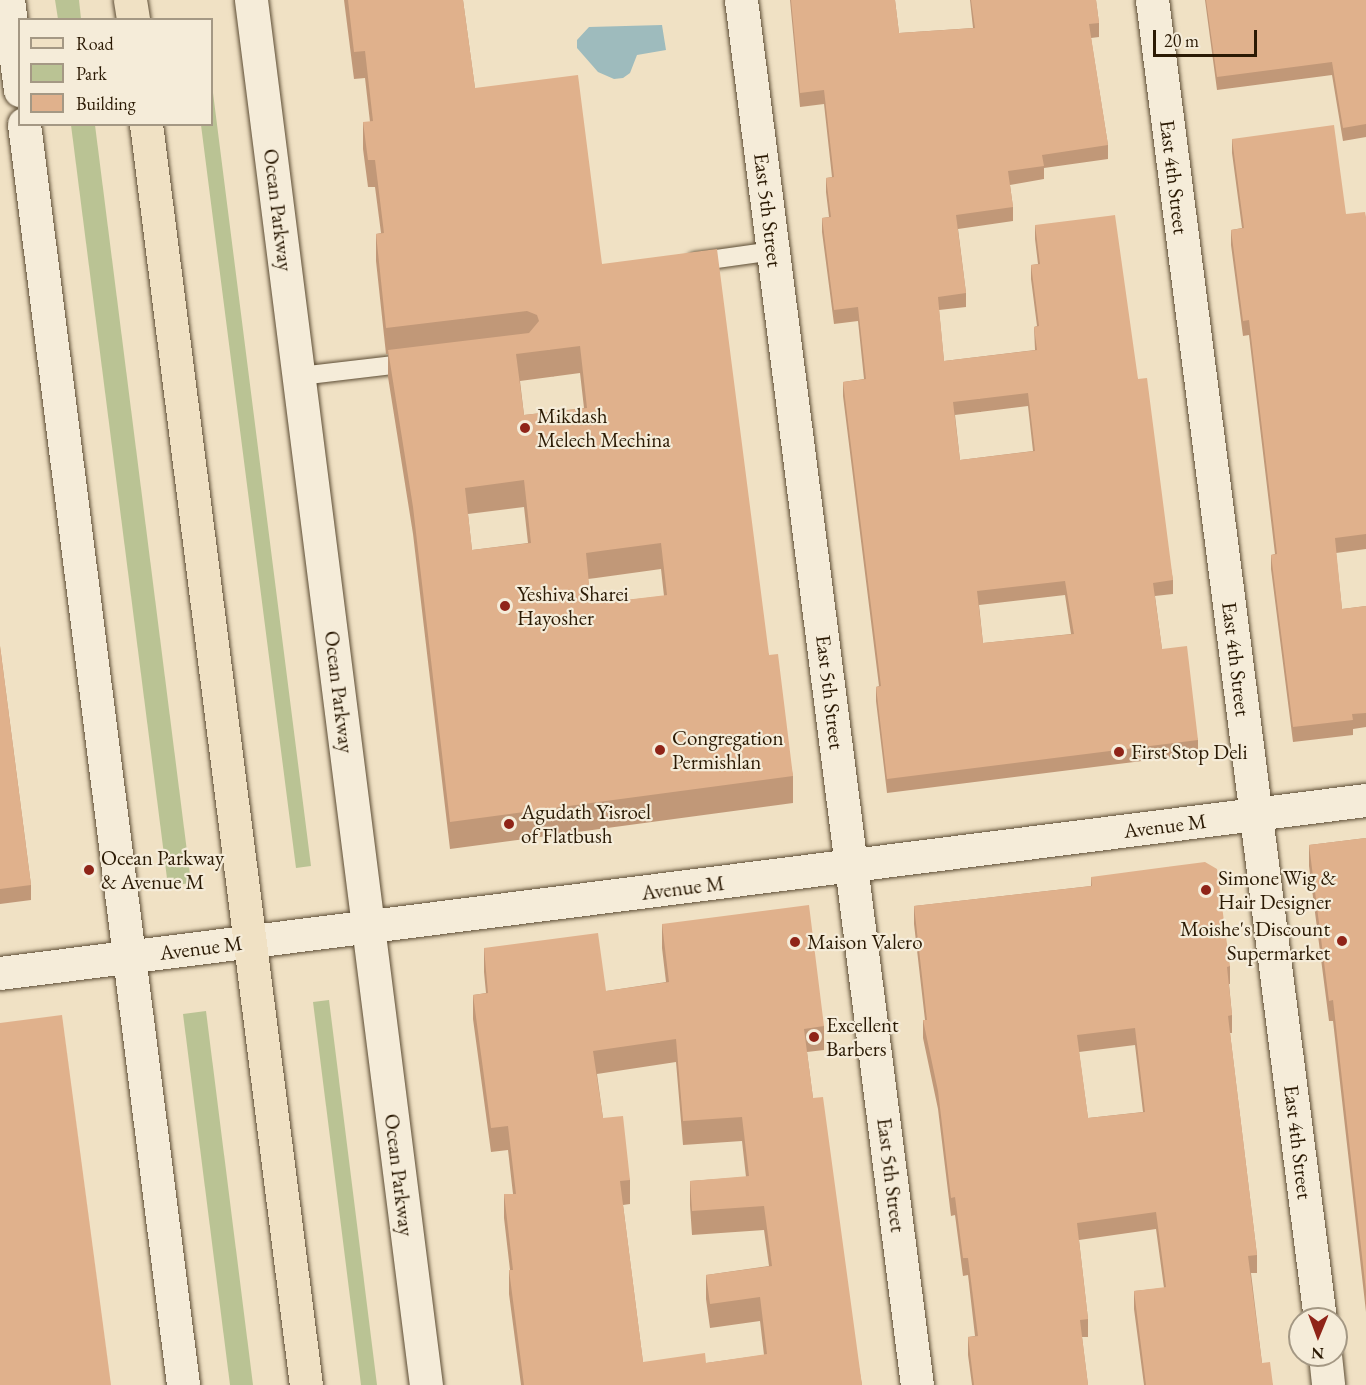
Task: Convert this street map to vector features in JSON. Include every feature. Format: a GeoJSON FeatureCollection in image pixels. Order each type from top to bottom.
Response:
{"type":"FeatureCollection","features":[{"type":"Feature","properties":{"kind":"main road"},"geometry":{"type":"LineString","coordinates":[[130,0],[133,18]]}},
{"type":"Feature","properties":{"kind":"main road"},"geometry":{"type":"LineString","coordinates":[[146,126],[306,1385]]}},
{"type":"Feature","properties":{"kind":"street"},"geometry":{"type":"LineString","coordinates":[[8,0],[18,75]]}},
{"type":"Feature","properties":{"kind":"street","name":"Ocean Parkway"},"geometry":{"type":"LineString","coordinates":[[251,0],[426,1385]]}},
{"type":"Feature","properties":{"kind":"street","name":"East 5th Street"},"geometry":{"type":"LineString","coordinates":[[741,0],[853,867],[917,1385]]}},
{"type":"Feature","properties":{"kind":"street","name":"East 4th Street"},"geometry":{"type":"LineString","coordinates":[[1152,0],[1318,1307]]}},
{"type":"Feature","properties":{"kind":"street"},"geometry":{"type":"LineString","coordinates":[[24,126],[183,1385]]}},
{"type":"Feature","properties":{"kind":"street","name":"Avenue M"},"geometry":{"type":"LineString","coordinates":[[0,973],[853,867],[1366,800]]}},
{"type":"Feature","properties":{"kind":"street"},"geometry":{"type":"LineString","coordinates":[[1326,1367],[1328,1385]]}},
{"type":"Feature","properties":{"kind":"lane"},"geometry":{"type":"LineString","coordinates":[[680,264],[773,251]]}},
{"type":"Feature","properties":{"kind":"lane"},"geometry":{"type":"LineString","coordinates":[[300,376],[425,361]]}},
{"type":"Feature","properties":{"kind":"green space"},"geometry":{"type":"Polygon","coordinates":[[[55,0],[79,0],[81,18],[58,18],[55,0]]]}},
{"type":"Feature","properties":{"kind":"green space"},"geometry":{"type":"Polygon","coordinates":[[[213,93],[311,866],[296,868],[201,126],[213,126],[213,93]]]}},
{"type":"Feature","properties":{"kind":"green space"},"geometry":{"type":"Polygon","coordinates":[[[71,126],[95,126],[191,883],[168,886],[71,126]]]}},
{"type":"Feature","properties":{"kind":"green space"},"geometry":{"type":"Polygon","coordinates":[[[329,1000],[377,1385],[361,1385],[313,1002],[329,1000]]]}},
{"type":"Feature","properties":{"kind":"green space"},"geometry":{"type":"Polygon","coordinates":[[[206,1011],[253,1385],[230,1385],[183,1014],[206,1011]]]}},
{"type":"Feature","properties":{"kind":"water"},"geometry":{"type":"Polygon","coordinates":[[[662,25],[666,50],[637,55],[630,73],[623,78],[614,79],[598,72],[577,48],[577,40],[589,27],[662,25]]]}},
{"type":"Feature","properties":{"kind":"building"},"geometry":{"type":"Polygon","coordinates":[[[348,0],[463,0],[475,88],[578,75],[602,264],[717,249],[769,655],[778,654],[793,776],[450,822],[413,507],[388,350],[529,333],[539,321],[537,315],[527,311],[386,328],[376,234],[384,233],[375,160],[368,160],[363,122],[373,121],[365,51],[354,52],[348,0]],[[580,346],[516,354],[524,415],[587,408],[580,346]],[[524,480],[465,488],[472,550],[531,543],[524,480]],[[661,543],[586,553],[591,604],[667,595],[661,543]]]}},
{"type":"Feature","properties":{"kind":"building"},"geometry":{"type":"Polygon","coordinates":[[[791,0],[895,0],[899,33],[975,28],[971,0],[1096,0],[1099,23],[1089,24],[1108,145],[1042,155],[1044,166],[1008,171],[1013,207],[956,215],[966,293],[938,297],[944,361],[1037,350],[1034,327],[1039,326],[1031,265],[1040,264],[1035,225],[1115,215],[1138,379],[1147,378],[1173,580],[1153,583],[1162,649],[1187,646],[1198,740],[887,779],[876,687],[881,686],[843,382],[866,379],[858,307],[834,310],[822,218],[831,217],[826,178],[834,177],[824,90],[800,93],[791,0]],[[1028,393],[953,402],[960,460],[1035,451],[1028,393]],[[1065,581],[977,591],[983,643],[1074,634],[1065,581]]]}},
{"type":"Feature","properties":{"kind":"building"},"geometry":{"type":"Polygon","coordinates":[[[1206,0],[1366,0],[1366,124],[1343,128],[1332,62],[1217,77],[1206,0]]]}},
{"type":"Feature","properties":{"kind":"building"},"geometry":{"type":"Polygon","coordinates":[[[1334,125],[1346,214],[1365,212],[1366,217],[1366,534],[1335,538],[1342,609],[1366,606],[1366,713],[1352,714],[1353,720],[1293,727],[1271,555],[1277,554],[1249,320],[1243,321],[1231,230],[1244,228],[1232,139],[1334,125]]]}},
{"type":"Feature","properties":{"kind":"building"},"geometry":{"type":"Polygon","coordinates":[[[0,646],[31,885],[0,889],[0,646]]]}},
{"type":"Feature","properties":{"kind":"building"},"geometry":{"type":"Polygon","coordinates":[[[1366,838],[1366,1291],[1333,1000],[1329,1001],[1309,845],[1366,838]]]}},
{"type":"Feature","properties":{"kind":"building"},"geometry":{"type":"Polygon","coordinates":[[[1205,862],[1217,869],[1230,966],[1227,967],[1232,1015],[1228,1016],[1257,1255],[1248,1256],[1262,1363],[1270,1362],[1273,1385],[1146,1385],[1134,1291],[1166,1287],[1156,1212],[1077,1223],[1088,1319],[1080,1320],[1088,1385],[974,1385],[968,1337],[978,1336],[968,1258],[963,1258],[955,1197],[951,1198],[938,1091],[923,1020],[927,1020],[914,906],[1092,886],[1091,877],[1205,862]],[[1135,1028],[1077,1035],[1088,1118],[1145,1112],[1135,1028]]]}},
{"type":"Feature","properties":{"kind":"building"},"geometry":{"type":"Polygon","coordinates":[[[809,905],[824,1026],[804,1029],[813,1098],[823,1097],[862,1385],[524,1385],[509,1270],[513,1270],[504,1194],[516,1194],[508,1126],[491,1128],[473,995],[488,993],[484,948],[598,933],[606,991],[669,982],[662,924],[809,905]],[[676,1039],[593,1051],[603,1118],[623,1116],[630,1180],[620,1181],[643,1362],[705,1353],[706,1363],[767,1354],[760,1297],[710,1304],[706,1275],[772,1266],[764,1206],[692,1211],[690,1181],[749,1176],[742,1117],[683,1121],[676,1039]]]}},
{"type":"Feature","properties":{"kind":"building"},"geometry":{"type":"Polygon","coordinates":[[[62,1015],[111,1385],[0,1385],[0,1023],[62,1015]]]}},
{"type":"Feature","properties":{"kind":"place","name":"Mikdash Melech Mechina"},"geometry":{"type":"Point","coordinates":[525,428]}},
{"type":"Feature","properties":{"kind":"place","name":"Yeshiva Sharei Hayosher"},"geometry":{"type":"Point","coordinates":[505,606]}},
{"type":"Feature","properties":{"kind":"place","name":"Congregation Permishlan"},"geometry":{"type":"Point","coordinates":[660,750]}},
{"type":"Feature","properties":{"kind":"place","name":"First Stop Deli"},"geometry":{"type":"Point","coordinates":[1119,752]}},
{"type":"Feature","properties":{"kind":"place","name":"Agudath Yisroel of Flatbush"},"geometry":{"type":"Point","coordinates":[509,824]}},
{"type":"Feature","properties":{"kind":"place","name":"Ocean Parkway & Avenue M"},"geometry":{"type":"Point","coordinates":[89,870]}},
{"type":"Feature","properties":{"kind":"place","name":"Simone Wig & Hair Designer"},"geometry":{"type":"Point","coordinates":[1206,890]}},
{"type":"Feature","properties":{"kind":"place","name":"Moishe's Discount Supermarket"},"geometry":{"type":"Point","coordinates":[1342,941]}},
{"type":"Feature","properties":{"kind":"place","name":"Maison Valero"},"geometry":{"type":"Point","coordinates":[795,942]}},
{"type":"Feature","properties":{"kind":"place","name":"Excellent Barbers"},"geometry":{"type":"Point","coordinates":[814,1037]}}]}
